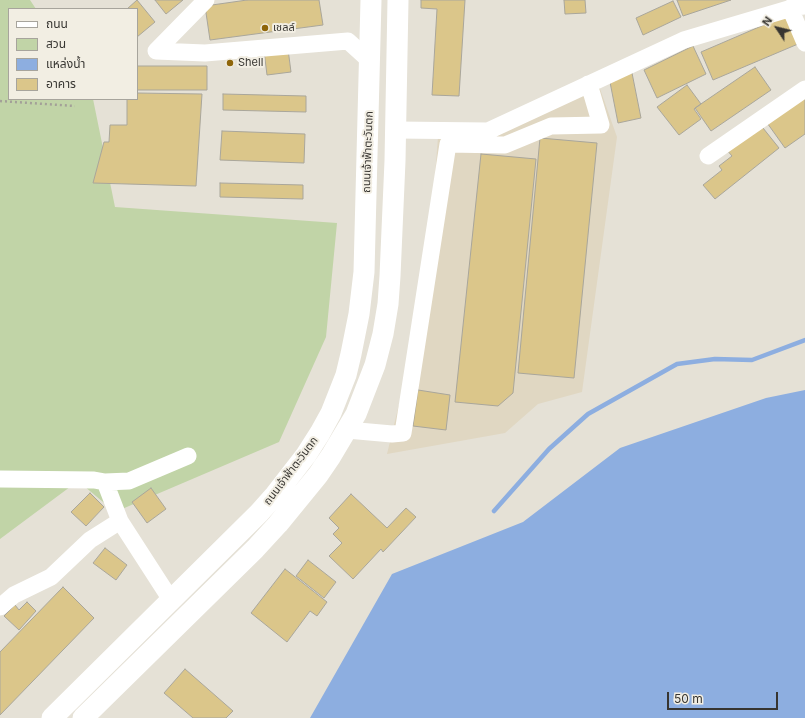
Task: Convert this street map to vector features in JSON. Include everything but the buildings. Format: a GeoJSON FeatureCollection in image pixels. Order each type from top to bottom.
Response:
{"type":"FeatureCollection","features":[{"type":"Feature","properties":{"kind":"main road","name":"ถนนเจ้าฟ้าตะวันตก"},"geometry":{"type":"LineString","coordinates":[[52,718],[259,513],[306,455],[320,433],[336,400],[346,374],[360,314],[364,272],[371,0]]}},
{"type":"Feature","properties":{"kind":"main road","name":"ถนนเจ้าฟ้าตะวันตก"},"geometry":{"type":"LineString","coordinates":[[83,718],[278,524],[318,475],[356,414],[374,365],[385,319],[390,276],[396,130],[398,0]]}},
{"type":"Feature","properties":{"kind":"main road"},"geometry":{"type":"LineString","coordinates":[[368,130],[396,130]]}},
{"type":"Feature","properties":{"kind":"street"},"geometry":{"type":"LineString","coordinates":[[206,0],[156,51],[205,53],[348,41],[370,61]]}},
{"type":"Feature","properties":{"kind":"street"},"geometry":{"type":"LineString","coordinates":[[396,130],[488,131],[684,40],[798,7],[805,43]]}},
{"type":"Feature","properties":{"kind":"street"},"geometry":{"type":"LineString","coordinates":[[347,430],[392,434],[403,433],[448,144],[505,145],[551,126],[601,125],[588,84]]}},
{"type":"Feature","properties":{"kind":"street"},"geometry":{"type":"LineString","coordinates":[[708,156],[805,89]]}},
{"type":"Feature","properties":{"kind":"street"},"geometry":{"type":"LineString","coordinates":[[0,479],[94,480],[105,482],[129,481],[188,456]]}},
{"type":"Feature","properties":{"kind":"street"},"geometry":{"type":"LineString","coordinates":[[105,482],[120,521],[172,600]]}},
{"type":"Feature","properties":{"kind":"street"},"geometry":{"type":"LineString","coordinates":[[0,607],[14,595],[51,577],[90,540],[120,521]]}},
{"type":"Feature","properties":{"kind":"path"},"geometry":{"type":"LineString","coordinates":[[0,102],[75,106]]}},
{"type":"Feature","properties":{"kind":"shaded area"},"geometry":{"type":"Polygon","coordinates":[[[599,86],[617,137],[582,392],[538,404],[505,433],[387,454],[417,330],[432,215],[438,137],[495,135],[599,86]]]}},
{"type":"Feature","properties":{"kind":"green space"},"geometry":{"type":"Polygon","coordinates":[[[0,0],[30,0],[35,8],[8,8],[8,100],[93,100],[115,207],[337,223],[326,337],[279,442],[115,512],[78,481],[0,539],[0,0]]]}},
{"type":"Feature","properties":{"kind":"water"},"geometry":{"type":"Polygon","coordinates":[[[805,390],[805,718],[310,718],[392,574],[523,522],[620,448],[766,398],[805,390]]]}},
{"type":"Feature","properties":{"kind":"waterway"},"geometry":{"type":"LineString","coordinates":[[494,511],[549,449],[588,414],[677,364],[715,359],[752,360],[805,340]]}},
{"type":"Feature","properties":{"kind":"place","name":"เชลล์"},"geometry":{"type":"Point","coordinates":[265,28]}},
{"type":"Feature","properties":{"kind":"place","name":"Shell"},"geometry":{"type":"Point","coordinates":[230,63]}}]}
